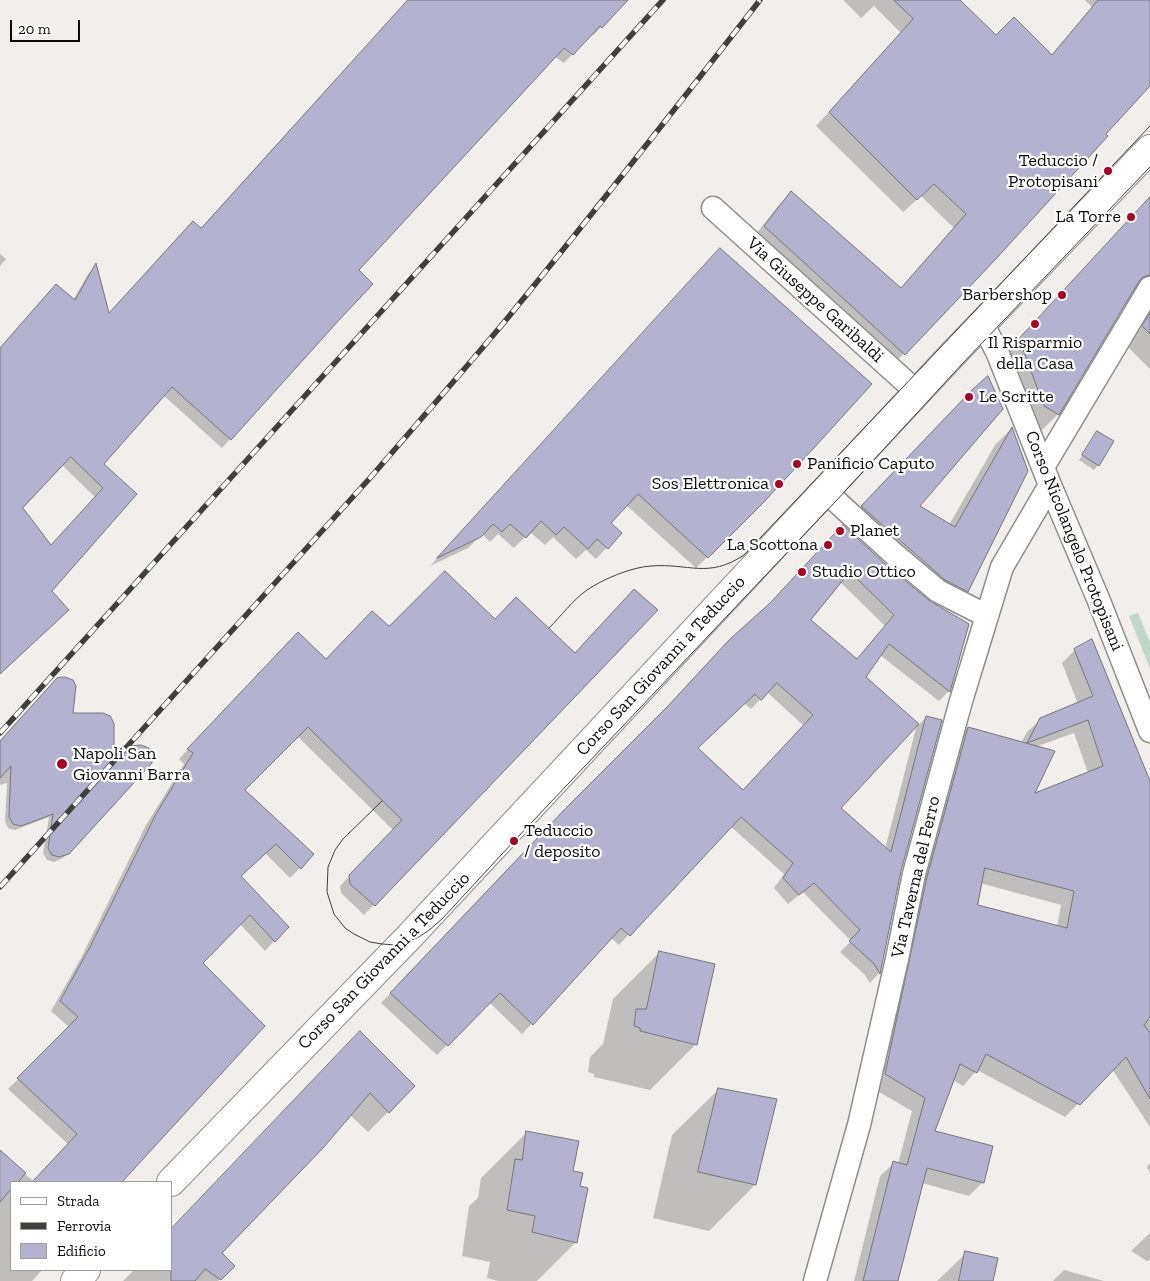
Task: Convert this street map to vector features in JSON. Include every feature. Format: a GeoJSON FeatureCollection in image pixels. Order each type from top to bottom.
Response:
{"type":"FeatureCollection","features":[{"type":"Feature","properties":{"kind":"main road","name":"Corso San Giovanni a Teduccio"},"geometry":{"type":"LineString","coordinates":[[172,1181],[408,938],[825,491],[1150,148]]}},
{"type":"Feature","properties":{"kind":"main road"},"geometry":{"type":"LineString","coordinates":[[75,1281],[85,1271]]}},
{"type":"Feature","properties":{"kind":"street","name":"Via Giuseppe Garibaldi"},"geometry":{"type":"LineString","coordinates":[[713,208],[918,393]]}},
{"type":"Feature","properties":{"kind":"street","name":"Via Taverna del Ferro"},"geometry":{"type":"LineString","coordinates":[[816,1281],[859,1126],[897,960],[914,874],[961,701],[1002,567],[1047,476],[1150,288]]}},
{"type":"Feature","properties":{"kind":"street","name":"Corso Nicolangelo Protopisani"},"geometry":{"type":"LineString","coordinates":[[983,324],[998,354],[1150,731]]}},
{"type":"Feature","properties":{"kind":"street"},"geometry":{"type":"LineString","coordinates":[[825,491],[895,555],[938,591],[987,616]]}},
{"type":"Feature","properties":{"kind":"green space"},"geometry":{"type":"Polygon","coordinates":[[[1138,613],[1150,642],[1150,669],[1129,616],[1138,613]]]}},
{"type":"Feature","properties":{"kind":"building"},"geometry":{"type":"Polygon","coordinates":[[[408,0],[628,0],[573,55],[564,48],[359,270],[373,284],[231,440],[172,387],[104,464],[137,494],[52,591],[69,610],[0,674],[0,348],[56,284],[75,300],[96,263],[109,313],[193,221],[201,228],[408,0]],[[71,457],[23,508],[51,545],[103,488],[71,457]]]}},
{"type":"Feature","properties":{"kind":"building"},"geometry":{"type":"Polygon","coordinates":[[[894,0],[960,0],[996,35],[1014,17],[1052,55],[1098,0],[1150,0],[1150,86],[1106,134],[1108,136],[905,355],[764,226],[791,191],[901,288],[966,214],[934,184],[917,200],[829,112],[913,19],[894,0]]]}},
{"type":"Feature","properties":{"kind":"building"},"geometry":{"type":"Polygon","coordinates":[[[1150,197],[1150,275],[1143,277],[1139,281],[1059,415],[1044,406],[1019,339],[1150,197]]]}},
{"type":"Feature","properties":{"kind":"building"},"geometry":{"type":"Polygon","coordinates":[[[720,248],[872,384],[813,449],[708,558],[638,494],[611,523],[622,533],[608,549],[597,539],[588,549],[564,527],[556,535],[541,521],[526,538],[510,524],[502,532],[493,524],[481,537],[437,558],[720,248]]]}},
{"type":"Feature","properties":{"kind":"building"},"geometry":{"type":"Polygon","coordinates":[[[1150,314],[1150,334],[1142,326],[1150,314]]]}},
{"type":"Feature","properties":{"kind":"building"},"geometry":{"type":"Polygon","coordinates":[[[988,376],[1003,409],[920,506],[955,527],[1012,427],[1028,471],[968,592],[945,580],[861,506],[972,390],[988,376]]]}},
{"type":"Feature","properties":{"kind":"building"},"geometry":{"type":"Polygon","coordinates":[[[1097,431],[1114,441],[1099,466],[1082,455],[1097,431]]]}},
{"type":"Feature","properties":{"kind":"building"},"geometry":{"type":"Polygon","coordinates":[[[843,525],[886,565],[930,601],[969,624],[950,692],[889,644],[866,677],[919,724],[841,808],[891,852],[926,716],[942,720],[901,871],[880,974],[874,964],[849,941],[860,930],[814,883],[799,895],[783,878],[793,863],[741,817],[630,936],[621,928],[533,1025],[500,993],[448,1046],[390,993],[565,809],[667,707],[729,640],[770,603],[843,525]],[[850,572],[811,620],[857,659],[894,615],[850,572]],[[777,683],[761,700],[755,694],[698,748],[743,790],[813,715],[777,683]]]}},
{"type":"Feature","properties":{"kind":"building"},"geometry":{"type":"Polygon","coordinates":[[[445,571],[495,619],[516,597],[575,653],[634,589],[658,610],[375,906],[350,884],[349,875],[402,820],[308,727],[245,790],[314,854],[301,869],[276,844],[241,876],[289,927],[275,942],[250,915],[203,963],[265,1026],[123,1181],[33,1181],[77,1134],[17,1078],[78,1017],[60,1001],[90,947],[156,814],[193,753],[187,749],[298,632],[326,659],[372,611],[389,626],[445,571]]]}},
{"type":"Feature","properties":{"kind":"building"},"geometry":{"type":"Polygon","coordinates":[[[1092,639],[1150,781],[1150,1017],[1144,1025],[1150,1033],[1150,1099],[1126,1057],[1080,1105],[986,1054],[977,1073],[960,1064],[935,1131],[993,1146],[984,1183],[927,1168],[898,1281],[863,1281],[893,1161],[907,1165],[925,1098],[885,1074],[927,877],[968,727],[1055,751],[1035,793],[1103,766],[1088,720],[1027,743],[1040,718],[1093,696],[1074,649],[1092,639]],[[985,868],[978,905],[1067,928],[1074,891],[985,868]]]}},
{"type":"Feature","properties":{"kind":"building"},"geometry":{"type":"Polygon","coordinates":[[[65,677],[73,680],[76,686],[73,713],[103,713],[110,716],[114,723],[114,747],[141,745],[149,748],[152,754],[152,763],[69,854],[59,857],[52,855],[48,848],[53,814],[21,826],[13,824],[9,817],[11,766],[0,778],[0,741],[57,678],[65,677]]]}},
{"type":"Feature","properties":{"kind":"building"},"geometry":{"type":"Polygon","coordinates":[[[659,951],[715,964],[697,1045],[640,1031],[640,1028],[634,1026],[636,1009],[646,1009],[659,951]]]}},
{"type":"Feature","properties":{"kind":"building"},"geometry":{"type":"Polygon","coordinates":[[[360,1031],[415,1086],[389,1113],[370,1093],[323,1148],[222,1253],[235,1266],[221,1280],[205,1269],[195,1281],[171,1281],[172,1228],[360,1031]]]}},
{"type":"Feature","properties":{"kind":"building"},"geometry":{"type":"Polygon","coordinates":[[[718,1088],[777,1099],[756,1185],[698,1172],[718,1088]]]}},
{"type":"Feature","properties":{"kind":"building"},"geometry":{"type":"Polygon","coordinates":[[[526,1131],[579,1141],[573,1171],[583,1173],[580,1186],[588,1188],[577,1243],[532,1232],[535,1216],[507,1210],[515,1159],[522,1160],[526,1131]]]}},
{"type":"Feature","properties":{"kind":"building"},"geometry":{"type":"Polygon","coordinates":[[[0,1150],[26,1173],[19,1181],[10,1181],[10,1190],[0,1202],[0,1150]]]}},
{"type":"Feature","properties":{"kind":"building"},"geometry":{"type":"Polygon","coordinates":[[[965,1251],[998,1258],[993,1281],[959,1281],[965,1251]]]}},
{"type":"Feature","properties":{"kind":"tram line"},"geometry":{"type":"LineString","coordinates":[[549,628],[582,594],[618,574],[651,566],[709,568],[731,562],[744,555],[1150,126]]}},
{"type":"Feature","properties":{"kind":"tram line"},"geometry":{"type":"LineString","coordinates":[[382,801],[343,839],[335,850],[328,867],[327,892],[334,914],[345,928],[370,942],[396,945],[417,938],[442,919],[836,501],[963,363],[1150,167]]}},
{"type":"Feature","properties":{"kind":"railway"},"geometry":{"type":"LineString","coordinates":[[0,733],[663,0]]}},
{"type":"Feature","properties":{"kind":"railway"},"geometry":{"type":"LineString","coordinates":[[0,887],[370,478],[469,364],[599,205],[760,0]]}},
{"type":"Feature","properties":{"kind":"place","name":"Teduccio / Protopisani"},"geometry":{"type":"Point","coordinates":[1108,171]}},
{"type":"Feature","properties":{"kind":"place","name":"La Torre"},"geometry":{"type":"Point","coordinates":[1131,217]}},
{"type":"Feature","properties":{"kind":"place","name":"Barbershop"},"geometry":{"type":"Point","coordinates":[1062,295]}},
{"type":"Feature","properties":{"kind":"place","name":"Il Risparmio della Casa"},"geometry":{"type":"Point","coordinates":[1035,324]}},
{"type":"Feature","properties":{"kind":"place","name":"Le Scritte"},"geometry":{"type":"Point","coordinates":[969,397]}},
{"type":"Feature","properties":{"kind":"place","name":"Panificio Caputo"},"geometry":{"type":"Point","coordinates":[797,464]}},
{"type":"Feature","properties":{"kind":"place","name":"Sos Elettronica"},"geometry":{"type":"Point","coordinates":[779,484]}},
{"type":"Feature","properties":{"kind":"place","name":"Planet"},"geometry":{"type":"Point","coordinates":[840,531]}},
{"type":"Feature","properties":{"kind":"place","name":"La Scottona"},"geometry":{"type":"Point","coordinates":[828,545]}},
{"type":"Feature","properties":{"kind":"place","name":"Studio Ottico"},"geometry":{"type":"Point","coordinates":[802,572]}},
{"type":"Feature","properties":{"kind":"place","name":"Napoli San Giovanni Barra"},"geometry":{"type":"Point","coordinates":[62,764]}},
{"type":"Feature","properties":{"kind":"place","name":"Teduccio / deposito"},"geometry":{"type":"Point","coordinates":[514,841]}}]}
